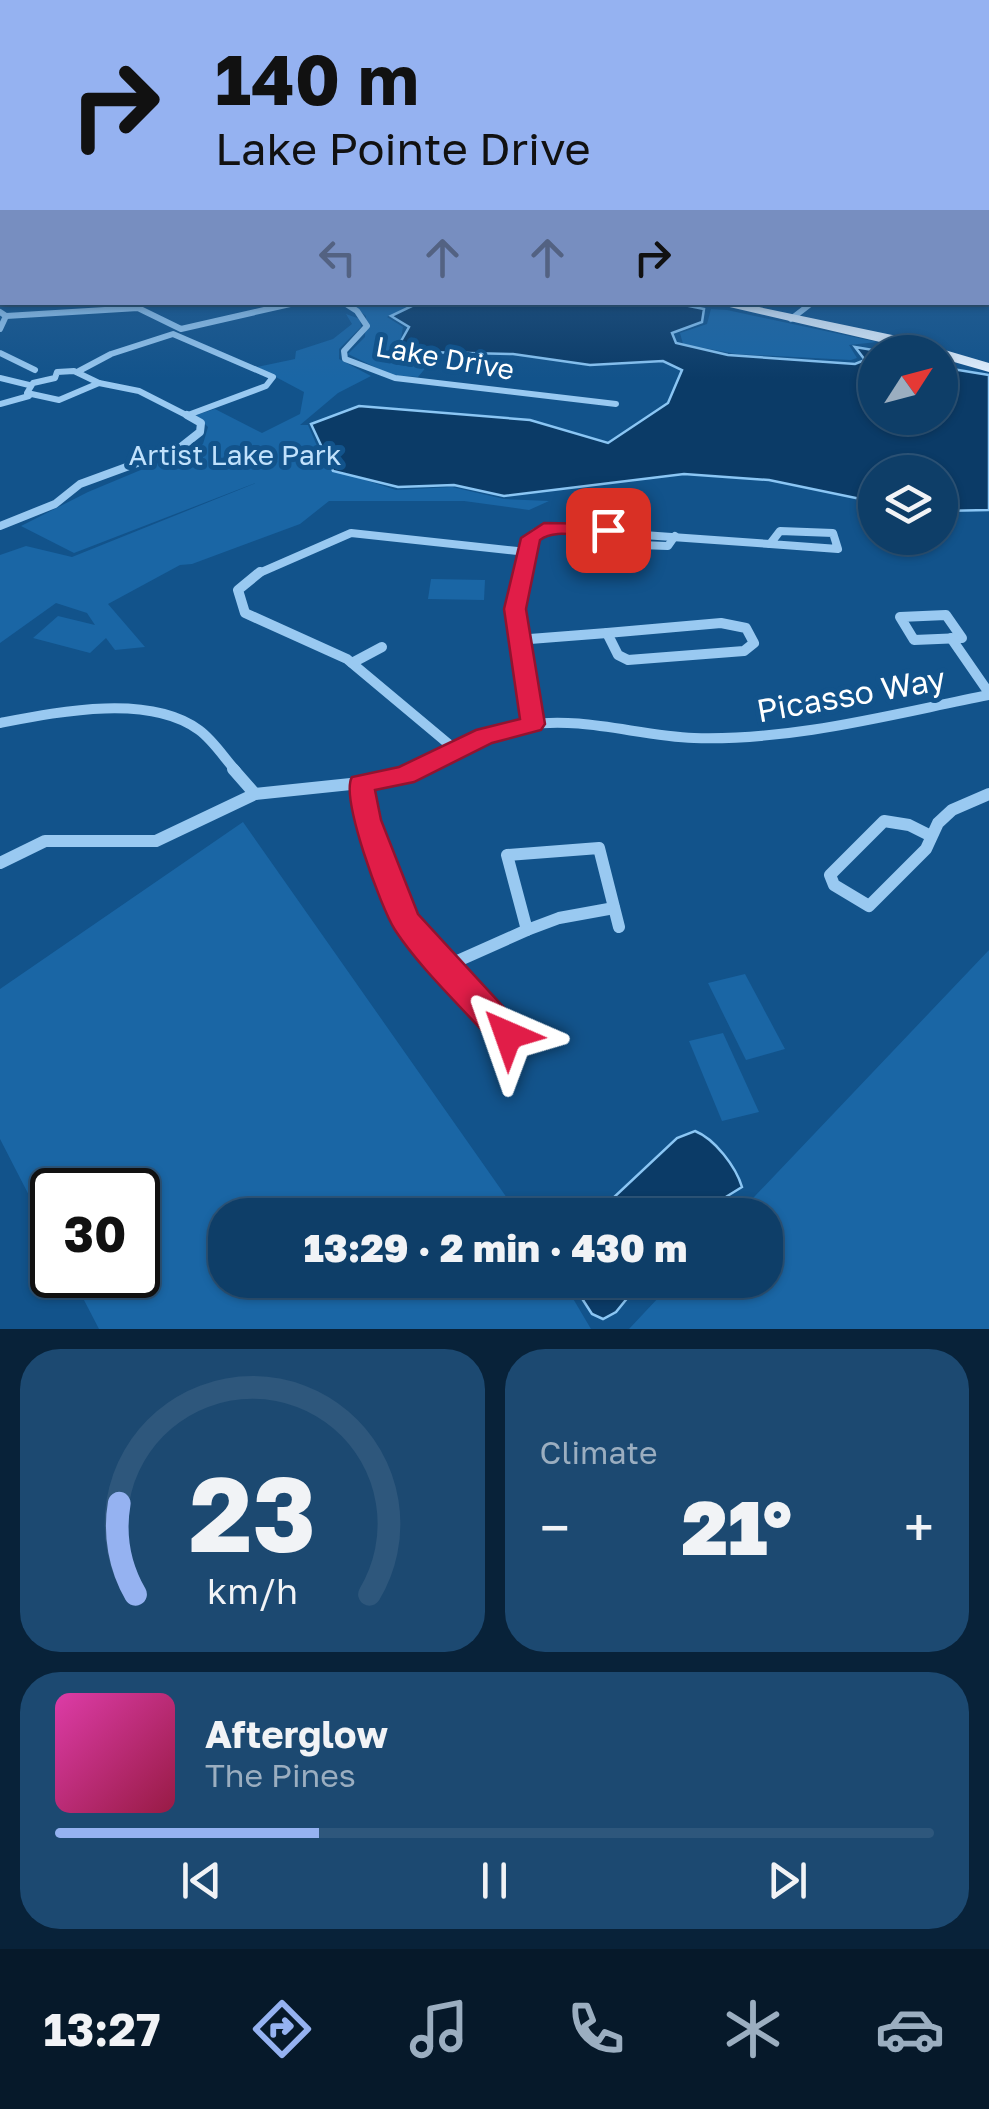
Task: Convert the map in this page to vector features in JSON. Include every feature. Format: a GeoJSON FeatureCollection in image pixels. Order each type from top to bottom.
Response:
{"type":"FeatureCollection","features":[{"type":"Feature","properties":{"kind":"main road"},"geometry":{"type":"LineString","coordinates":[[728,305],[898,340],[989,368]]}},
{"type":"Feature","properties":{"kind":"street"},"geometry":{"type":"LineString","coordinates":[[0,329],[3,314],[138,308],[182,328],[286,305]]}},
{"type":"Feature","properties":{"kind":"street","name":"Lake Drive"},"geometry":{"type":"LineString","coordinates":[[348,305],[367,326],[344,351],[345,359],[367,370],[395,378],[616,404]]}},
{"type":"Feature","properties":{"kind":"street"},"geometry":{"type":"LineString","coordinates":[[791,319],[809,305]]}},
{"type":"Feature","properties":{"kind":"street"},"geometry":{"type":"LineString","coordinates":[[0,353],[34,370],[79,372],[111,354],[174,334],[273,378],[266,386],[188,415]]}},
{"type":"Feature","properties":{"kind":"street"},"geometry":{"type":"LineString","coordinates":[[29,396],[34,370]]}},
{"type":"Feature","properties":{"kind":"street"},"geometry":{"type":"LineString","coordinates":[[0,378],[31,384],[55,378],[57,372]]}},
{"type":"Feature","properties":{"kind":"street"},"geometry":{"type":"LineString","coordinates":[[0,514],[5,523],[55,504],[80,484],[190,442],[201,427],[188,415],[139,391],[98,383],[79,372]]}},
{"type":"Feature","properties":{"kind":"street"},"geometry":{"type":"LineString","coordinates":[[0,404],[29,396],[59,400],[98,383]]}},
{"type":"Feature","properties":{"kind":"street"},"geometry":{"type":"LineString","coordinates":[[533,724],[515,609],[528,552],[538,530],[608,530],[610,544],[668,546],[675,536],[770,545],[838,549],[833,533],[817,532],[780,531],[770,545]]}},
{"type":"Feature","properties":{"kind":"street"},"geometry":{"type":"LineString","coordinates":[[457,751],[352,663],[245,613],[238,599],[243,583],[263,569],[351,533],[528,552]]}},
{"type":"Feature","properties":{"kind":"street"},"geometry":{"type":"LineString","coordinates":[[946,615],[962,638],[950,638],[914,640],[900,618],[946,615]]}},
{"type":"Feature","properties":{"kind":"street"},"geometry":{"type":"LineString","coordinates":[[518,640],[607,633],[733,624],[746,628],[754,643],[744,650],[628,660],[614,650],[607,633]]}},
{"type":"Feature","properties":{"kind":"street"},"geometry":{"type":"LineString","coordinates":[[950,638],[989,694]]}},
{"type":"Feature","properties":{"kind":"street"},"geometry":{"type":"LineString","coordinates":[[352,663],[382,647]]}},
{"type":"Feature","properties":{"kind":"street","name":"Picasso Way"},"geometry":{"type":"LineString","coordinates":[[0,862],[45,840],[156,841],[255,794],[405,776],[484,736],[533,724],[692,738],[770,737],[989,694]]}},
{"type":"Feature","properties":{"kind":"street"},"geometry":{"type":"LineString","coordinates":[[0,723],[74,708],[162,713],[200,730],[255,794]]}},
{"type":"Feature","properties":{"kind":"street"},"geometry":{"type":"LineString","coordinates":[[361,783],[367,820],[397,905],[444,967],[508,1035]]}},
{"type":"Feature","properties":{"kind":"street"},"geometry":{"type":"LineString","coordinates":[[931,836],[908,825],[884,821],[834,867],[830,875],[834,885],[868,906],[926,850],[931,836],[952,810],[989,794]]}},
{"type":"Feature","properties":{"kind":"street"},"geometry":{"type":"LineString","coordinates":[[527,930],[507,856],[599,848],[618,927]]}},
{"type":"Feature","properties":{"kind":"street"},"geometry":{"type":"LineString","coordinates":[[444,967],[527,930],[568,916],[614,908]]}},
{"type":"Feature","properties":{"kind":"green space"},"geometry":{"type":"Polygon","coordinates":[[[352,305],[410,305],[387,317],[403,327],[400,344],[433,359],[418,377],[391,375],[348,354],[365,337],[366,316],[352,305]]]}},
{"type":"Feature","properties":{"kind":"green space"},"geometry":{"type":"Polygon","coordinates":[[[711,309],[727,310],[858,338],[858,344],[849,345],[857,358],[736,354],[683,344],[680,333],[707,324],[711,309]]]}},
{"type":"Feature","properties":{"kind":"green space","name":"Artist Lake Park"},"geometry":{"type":"Polygon","coordinates":[[[346,314],[360,319],[361,327],[339,349],[339,359],[371,376],[338,393],[300,425],[308,425],[321,455],[309,462],[396,490],[452,487],[504,499],[549,501],[529,510],[464,501],[329,501],[300,524],[180,565],[108,604],[145,647],[115,650],[106,638],[90,653],[33,638],[58,616],[95,625],[87,613],[56,603],[0,643],[0,555],[26,546],[72,557],[266,479],[74,553],[21,526],[88,492],[203,444],[208,427],[196,415],[215,409],[262,433],[300,414],[304,392],[257,367],[295,359],[296,351],[333,339],[352,324],[346,314]]]}},
{"type":"Feature","properties":{"kind":"green space"},"geometry":{"type":"Polygon","coordinates":[[[431,579],[485,580],[484,600],[428,599],[431,579]]]}},
{"type":"Feature","properties":{"kind":"green space"},"geometry":{"type":"Polygon","coordinates":[[[243,822],[507,1198],[208,1198],[208,1298],[573,1298],[591,1329],[99,1329],[83,1298],[160,1298],[160,1168],[30,1168],[30,1197],[0,1139],[0,989],[243,822]]]}},
{"type":"Feature","properties":{"kind":"green space"},"geometry":{"type":"Polygon","coordinates":[[[989,950],[989,1329],[629,1329],[658,1298],[783,1298],[783,1198],[753,1198],[989,950]]]}},
{"type":"Feature","properties":{"kind":"green space"},"geometry":{"type":"Polygon","coordinates":[[[745,974],[785,1049],[746,1060],[708,983],[745,974]]]}},
{"type":"Feature","properties":{"kind":"green space"},"geometry":{"type":"Polygon","coordinates":[[[723,1033],[759,1112],[722,1121],[689,1041],[723,1033]]]}},
{"type":"Feature","properties":{"kind":"shaded area"},"geometry":{"type":"Polygon","coordinates":[[[414,305],[684,305],[704,309],[702,322],[672,333],[676,343],[728,355],[858,363],[858,435],[958,435],[958,370],[989,375],[989,510],[958,511],[958,455],[858,455],[858,498],[769,480],[684,474],[504,496],[454,485],[398,487],[333,471],[311,424],[359,406],[530,420],[608,443],[668,403],[682,370],[663,361],[590,365],[513,354],[425,352],[400,343],[409,327],[391,316],[414,305]]]}},
{"type":"Feature","properties":{"kind":"shaded area"},"geometry":{"type":"Polygon","coordinates":[[[695,1131],[710,1140],[735,1171],[742,1187],[724,1198],[613,1198],[677,1138],[695,1131]]]}},
{"type":"Feature","properties":{"kind":"shaded area"},"geometry":{"type":"Polygon","coordinates":[[[582,1298],[627,1298],[616,1312],[603,1319],[592,1314],[582,1298]]]}},
{"type":"Feature","properties":{"kind":"route"},"geometry":{"type":"LineString","coordinates":[[508,1035],[406,922],[367,820],[361,783],[405,776],[484,736],[533,724],[522,680],[515,609],[531,538],[544,528],[608,530]]}}]}
